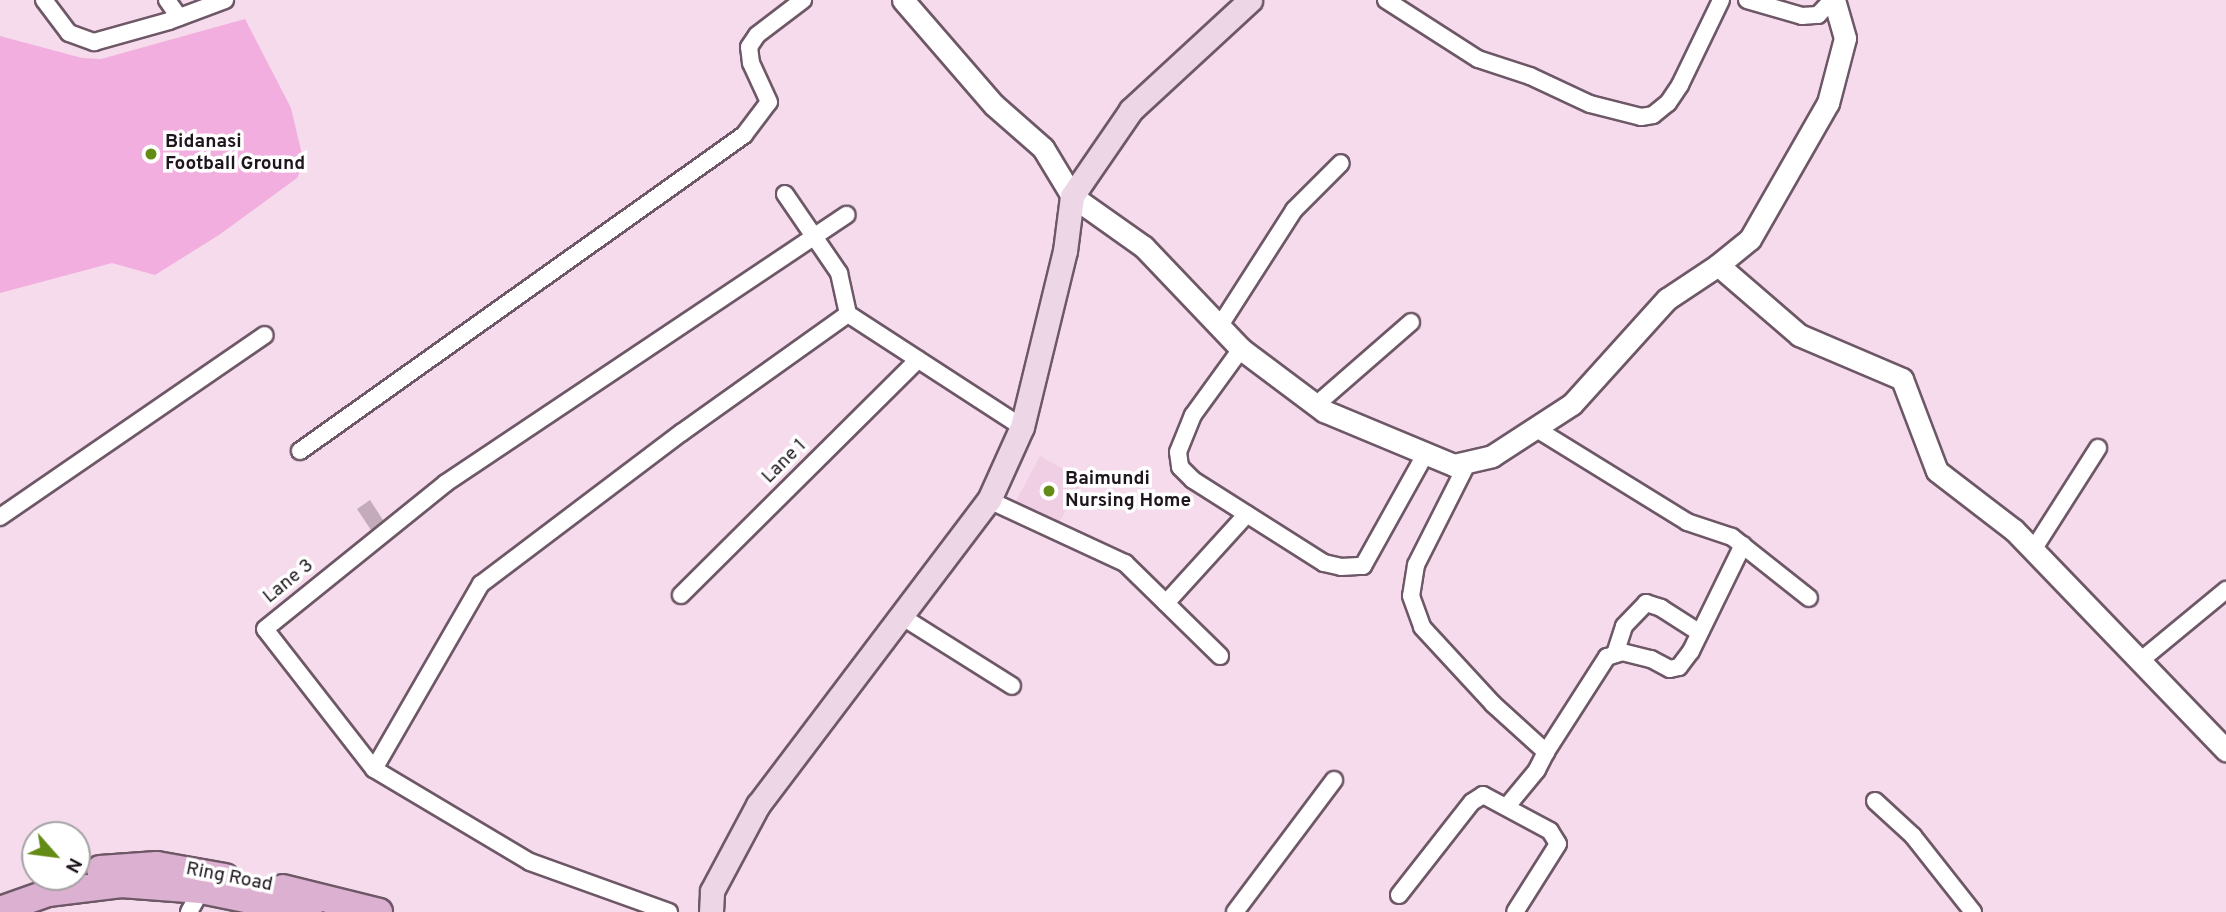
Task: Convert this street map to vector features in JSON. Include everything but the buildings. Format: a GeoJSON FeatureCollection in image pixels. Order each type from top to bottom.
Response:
{"type":"FeatureCollection","features":[{"type":"Feature","properties":{"kind":"main road"},"geometry":{"type":"LineString","coordinates":[[711,912],[712,891],[758,805],[989,500],[1022,427],[1065,251],[1072,196],[1130,110],[1250,0]]}},
{"type":"Feature","properties":{"kind":"main road","name":"Ring Road"},"geometry":{"type":"LineString","coordinates":[[91,869],[157,865],[325,897],[379,912]]}},
{"type":"Feature","properties":{"kind":"main road"},"geometry":{"type":"LineString","coordinates":[[0,910],[48,893],[110,885],[195,901],[309,912]]}},
{"type":"Feature","properties":{"kind":"main road"},"geometry":{"type":"LineString","coordinates":[[0,893],[21,886]]}},
{"type":"Feature","properties":{"kind":"street"},"geometry":{"type":"LineString","coordinates":[[44,0],[69,33],[94,42],[178,18],[225,0]]}},
{"type":"Feature","properties":{"kind":"street"},"geometry":{"type":"LineString","coordinates":[[167,0],[178,18]]}},
{"type":"Feature","properties":{"kind":"street"},"geometry":{"type":"LineString","coordinates":[[300,451],[744,135],[769,103],[751,63],[749,47],[757,35],[803,0]]}},
{"type":"Feature","properties":{"kind":"street"},"geometry":{"type":"LineString","coordinates":[[903,0],[994,105],[1043,148],[1072,196],[1144,247],[1241,349],[1316,405],[1454,465],[1492,456],[1572,404],[1667,299],[1718,265],[1750,239],[1828,103],[1845,38],[1833,0],[1818,15],[1802,16],[1747,0]]}},
{"type":"Feature","properties":{"kind":"street"},"geometry":{"type":"LineString","coordinates":[[1387,0],[1478,59],[1530,76],[1590,104],[1642,117],[1653,115],[1668,103],[1680,85],[1721,0]]}},
{"type":"Feature","properties":{"kind":"street"},"geometry":{"type":"LineString","coordinates":[[1219,327],[1294,210],[1341,163]]}},
{"type":"Feature","properties":{"kind":"street"},"geometry":{"type":"LineString","coordinates":[[785,194],[839,274],[848,314],[1022,427]]}},
{"type":"Feature","properties":{"kind":"street"},"geometry":{"type":"LineString","coordinates":[[815,238],[847,215]]}},
{"type":"Feature","properties":{"kind":"street","name":"Lane 3"},"geometry":{"type":"LineString","coordinates":[[373,769],[265,629],[446,483],[815,238]]}},
{"type":"Feature","properties":{"kind":"street"},"geometry":{"type":"LineString","coordinates":[[1718,265],[1799,335],[1902,379],[1937,471],[2014,530],[2226,750]]}},
{"type":"Feature","properties":{"kind":"street"},"geometry":{"type":"LineString","coordinates":[[669,912],[530,862],[373,769],[481,584],[681,433],[848,314]]}},
{"type":"Feature","properties":{"kind":"street"},"geometry":{"type":"LineString","coordinates":[[1316,405],[1411,322]]}},
{"type":"Feature","properties":{"kind":"street"},"geometry":{"type":"LineString","coordinates":[[0,517],[265,335]]}},
{"type":"Feature","properties":{"kind":"street"},"geometry":{"type":"LineString","coordinates":[[1241,349],[1193,415],[1178,452],[1180,467],[1193,480],[1324,563],[1341,567],[1363,566],[1426,453]]}},
{"type":"Feature","properties":{"kind":"street","name":"Lane 1"},"geometry":{"type":"LineString","coordinates":[[681,595],[918,360]]}},
{"type":"Feature","properties":{"kind":"street"},"geometry":{"type":"LineString","coordinates":[[1535,429],[1687,523],[1732,537],[1809,598]]}},
{"type":"Feature","properties":{"kind":"street"},"geometry":{"type":"LineString","coordinates":[[2033,550],[2098,448]]}},
{"type":"Feature","properties":{"kind":"street"},"geometry":{"type":"LineString","coordinates":[[1468,462],[1416,565],[1411,596],[1422,627],[1493,704],[1546,752]]}},
{"type":"Feature","properties":{"kind":"street"},"geometry":{"type":"LineString","coordinates":[[989,500],[1125,564],[1220,656]]}},
{"type":"Feature","properties":{"kind":"street"},"geometry":{"type":"LineString","coordinates":[[1166,603],[1247,514]]}},
{"type":"Feature","properties":{"kind":"street"},"geometry":{"type":"LineString","coordinates":[[1508,805],[1537,770],[1607,657],[1622,652],[1651,659],[1670,669],[1679,667],[1700,633],[1742,545]]}},
{"type":"Feature","properties":{"kind":"street"},"geometry":{"type":"LineString","coordinates":[[2140,661],[2226,590]]}},
{"type":"Feature","properties":{"kind":"street"},"geometry":{"type":"LineString","coordinates":[[1615,654],[1624,626],[1646,603],[1661,608],[1700,633]]}},
{"type":"Feature","properties":{"kind":"street"},"geometry":{"type":"LineString","coordinates":[[901,616],[1012,687]]}},
{"type":"Feature","properties":{"kind":"street"},"geometry":{"type":"LineString","coordinates":[[1235,912],[1334,780]]}},
{"type":"Feature","properties":{"kind":"street"},"geometry":{"type":"LineString","coordinates":[[1399,895],[1472,802],[1483,794],[1508,805],[1550,831],[1558,844],[1515,912]]}},
{"type":"Feature","properties":{"kind":"street"},"geometry":{"type":"LineString","coordinates":[[1875,801],[1913,836],[1973,912]]}},
{"type":"Feature","properties":{"kind":"shaded area","name":"Bidanasi Football Ground"},"geometry":{"type":"Polygon","coordinates":[[[245,19],[291,108],[304,163],[297,178],[219,235],[155,275],[112,263],[0,293],[0,36],[82,58],[101,59],[245,19]]]}},
{"type":"Feature","properties":{"kind":"shaded area","name":"Baimundi Nursing Home"},"geometry":{"type":"Polygon","coordinates":[[[1040,456],[1083,480],[1059,523],[1015,503],[1040,456]]]}},
{"type":"Feature","properties":{"kind":"place","name":"Bidanasi Football Ground"},"geometry":{"type":"Point","coordinates":[151,154]}},
{"type":"Feature","properties":{"kind":"place","name":"Baimundi Nursing Home"},"geometry":{"type":"Point","coordinates":[1049,491]}}]}
